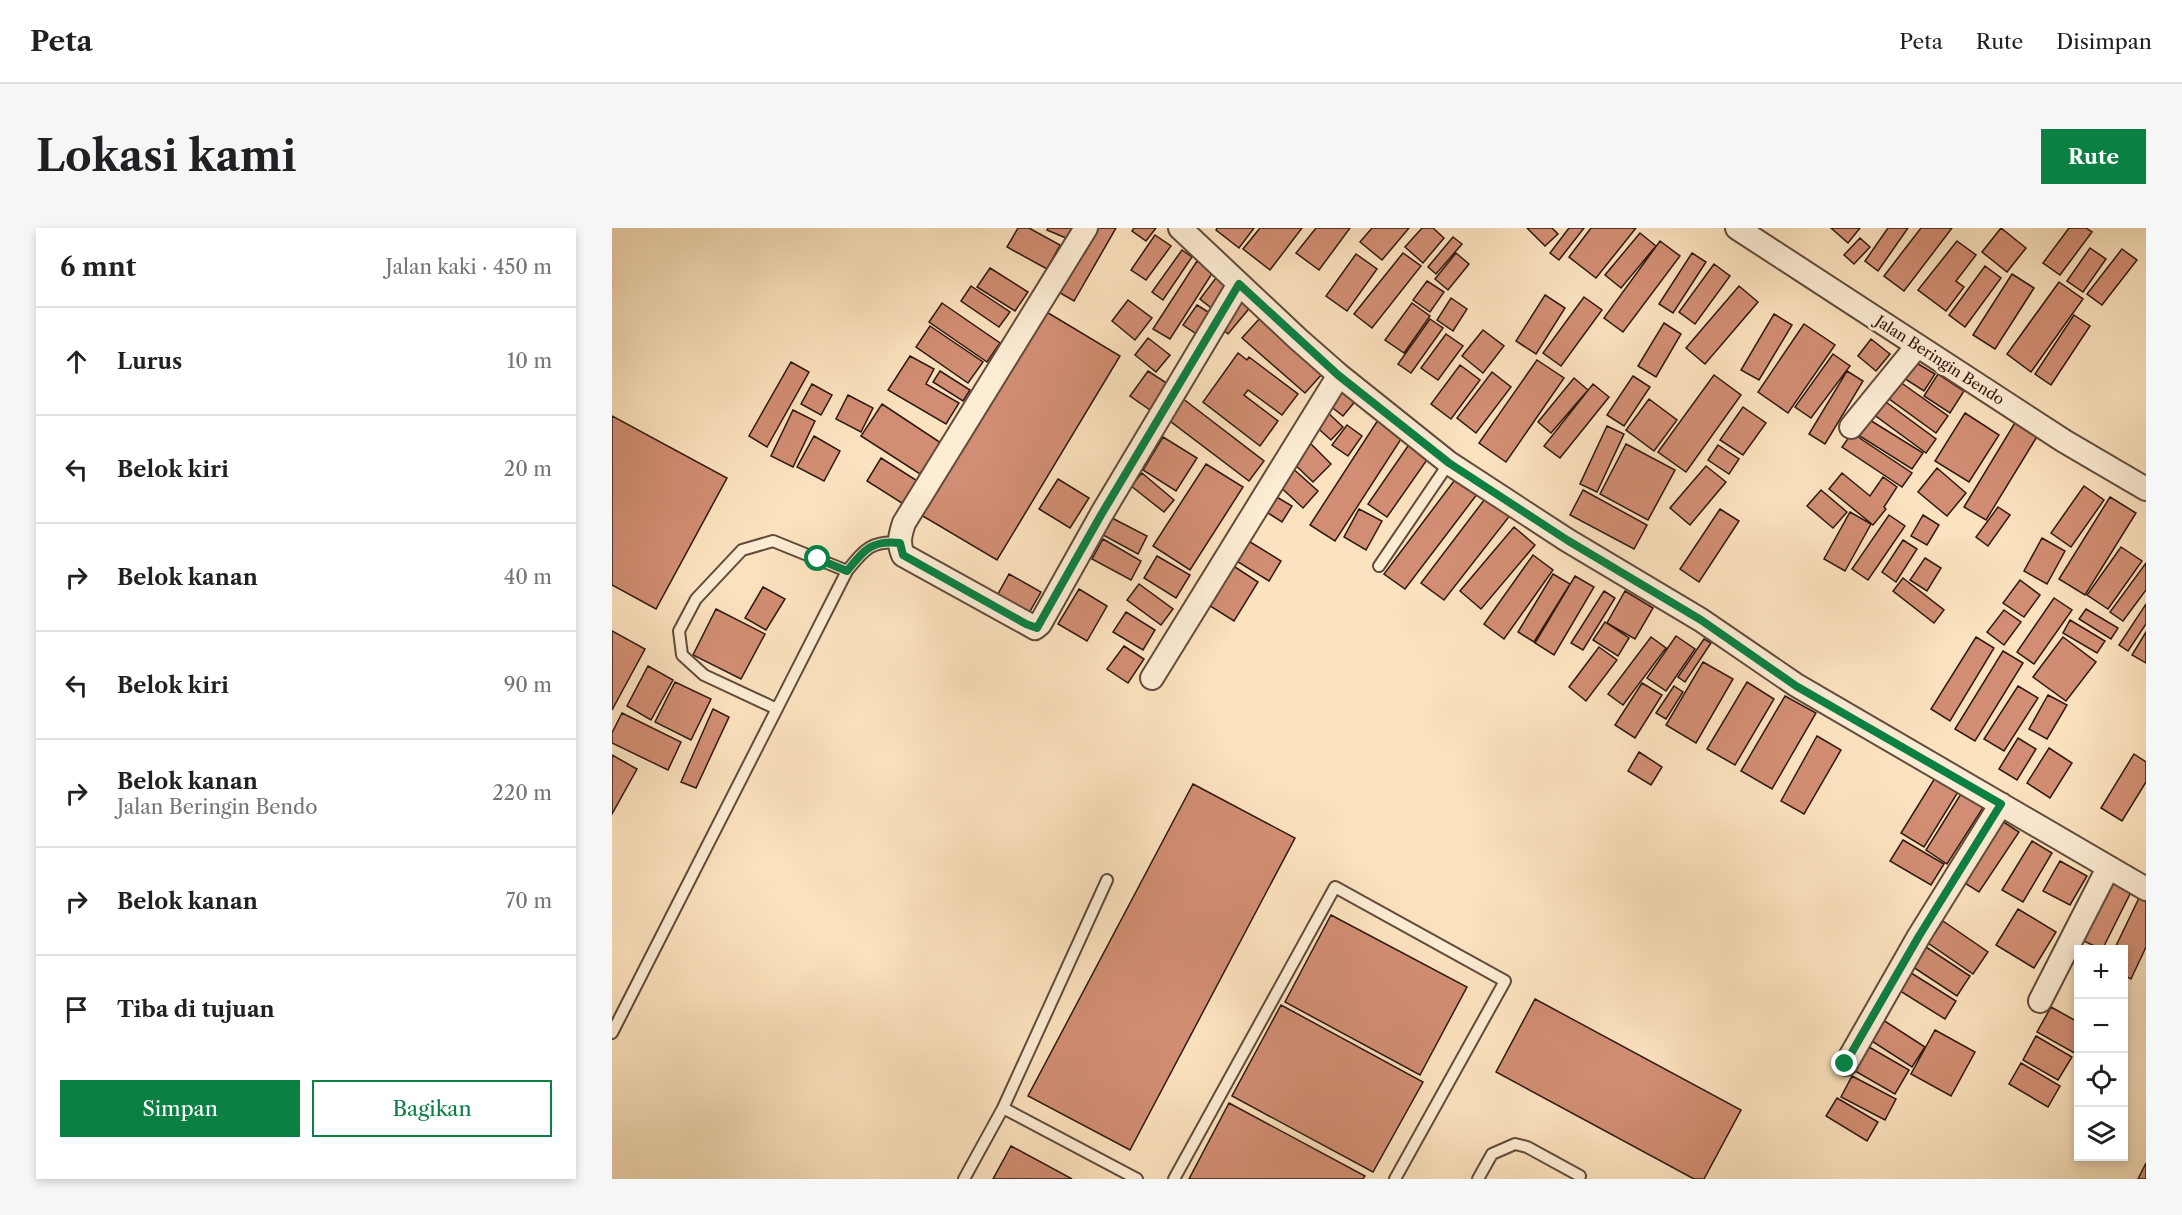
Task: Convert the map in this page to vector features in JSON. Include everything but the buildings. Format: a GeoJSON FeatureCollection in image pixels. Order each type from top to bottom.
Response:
{"type":"FeatureCollection","features":[{"type":"Feature","properties":{"kind":"street"},"geometry":{"type":"LineString","coordinates":[[1086,228],[904,523],[900,543],[903,555],[1026,624],[1037,628],[1101,515],[1239,284]]}},
{"type":"Feature","properties":{"kind":"street"},"geometry":{"type":"LineString","coordinates":[[1180,228],[1338,375],[1449,463],[1567,540],[1701,620],[1796,686],[2146,889]]}},
{"type":"Feature","properties":{"kind":"street","name":"Jalan Beringin Bendo"},"geometry":{"type":"LineString","coordinates":[[1737,228],[2064,441],[2146,489]]}},
{"type":"Feature","properties":{"kind":"street"},"geometry":{"type":"LineString","coordinates":[[1851,427],[1917,346]]}},
{"type":"Feature","properties":{"kind":"street"},"geometry":{"type":"LineString","coordinates":[[1152,678],[1338,375]]}},
{"type":"Feature","properties":{"kind":"street"},"geometry":{"type":"LineString","coordinates":[[1845,1064],[1919,936],[2001,804]]}},
{"type":"Feature","properties":{"kind":"street"},"geometry":{"type":"LineString","coordinates":[[2040,1001],[2108,868]]}},
{"type":"Feature","properties":{"kind":"lane"},"geometry":{"type":"LineString","coordinates":[[1379,566],[1449,463]]}},
{"type":"Feature","properties":{"kind":"lane"},"geometry":{"type":"LineString","coordinates":[[777,709],[704,675],[682,655],[679,631],[696,598],[742,550],[773,541],[847,571]]}},
{"type":"Feature","properties":{"kind":"lane"},"geometry":{"type":"LineString","coordinates":[[612,1033],[847,571],[864,550],[884,541],[900,543]]}},
{"type":"Feature","properties":{"kind":"lane"},"geometry":{"type":"LineString","coordinates":[[964,1179],[1003,1108],[1107,880]]}},
{"type":"Feature","properties":{"kind":"lane"},"geometry":{"type":"LineString","coordinates":[[1174,1179],[1335,887],[1505,981],[1395,1179]]}},
{"type":"Feature","properties":{"kind":"lane"},"geometry":{"type":"LineString","coordinates":[[1003,1108],[1137,1179]]}},
{"type":"Feature","properties":{"kind":"lane"},"geometry":{"type":"LineString","coordinates":[[1478,1179],[1492,1154],[1515,1144],[1527,1147],[1580,1176]]}},
{"type":"Feature","properties":{"kind":"route"},"geometry":{"type":"LineString","coordinates":[[818,559],[847,571],[864,550],[884,541],[900,543],[903,555],[1037,628],[1101,515],[1239,284],[1338,375],[1449,463],[1567,540],[1701,620],[1796,686],[2001,804],[1919,936],[1845,1064]]}}]}
